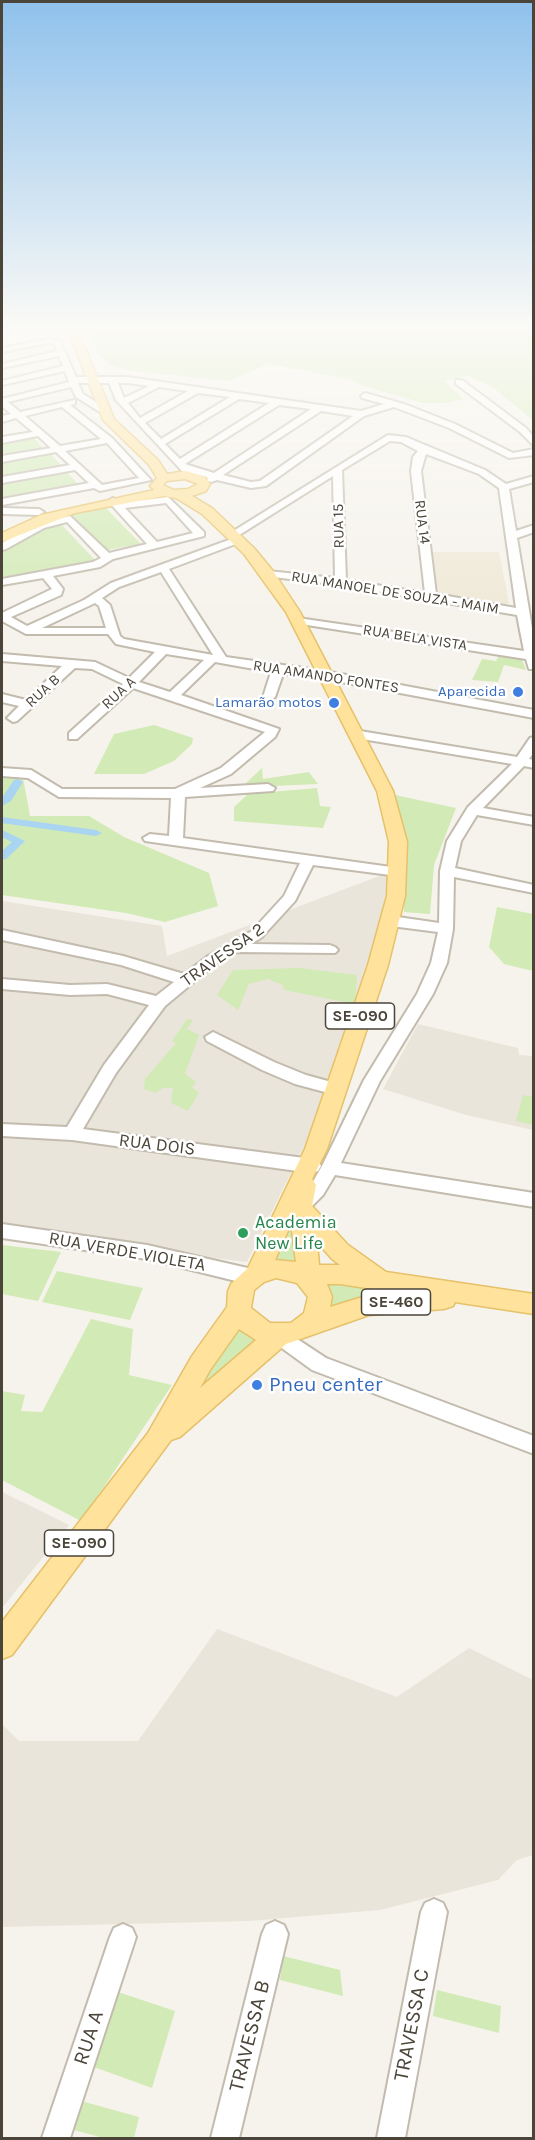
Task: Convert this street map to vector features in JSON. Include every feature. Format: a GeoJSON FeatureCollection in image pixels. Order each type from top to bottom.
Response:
{"type":"FeatureCollection","features":[{"type":"Feature","properties":{"kind":"main road"},"geometry":{"type":"LineString","coordinates":[[119,430],[154,463],[183,470],[201,486]]}},
{"type":"Feature","properties":{"kind":"main road"},"geometry":{"type":"LineString","coordinates":[[154,463],[159,487]]}},
{"type":"Feature","properties":{"kind":"main road"},"geometry":{"type":"LineString","coordinates":[[2,538],[46,518],[115,504],[159,487],[183,470]]}},
{"type":"Feature","properties":{"kind":"main road","name":"SE-090"},"geometry":{"type":"LineString","coordinates":[[179,494],[201,486],[207,510]]}},
{"type":"Feature","properties":{"kind":"main road"},"geometry":{"type":"LineString","coordinates":[[2,528],[39,512],[159,487]]}},
{"type":"Feature","properties":{"kind":"main road","name":"SE-090"},"geometry":{"type":"LineString","coordinates":[[159,487],[179,494],[207,510],[268,574],[298,621],[354,734],[370,760],[391,806],[398,842],[398,872],[391,921],[336,1089],[316,1164],[300,1208],[308,1260],[307,1278]]}},
{"type":"Feature","properties":{"kind":"main road","name":"SE-090"},"geometry":{"type":"LineString","coordinates":[[255,1275],[316,1164]]}},
{"type":"Feature","properties":{"kind":"main road"},"geometry":{"type":"LineString","coordinates":[[300,1208],[340,1252],[382,1280]]}},
{"type":"Feature","properties":{"kind":"main road"},"geometry":{"type":"LineString","coordinates":[[276,1269],[296,1272],[307,1278],[316,1287],[320,1306],[310,1324],[296,1332],[279,1335],[254,1327],[239,1309],[240,1291],[255,1275],[276,1269]]}},
{"type":"Feature","properties":{"kind":"main road","name":"SE-460"},"geometry":{"type":"LineString","coordinates":[[307,1278],[326,1274],[382,1280],[534,1304]]}},
{"type":"Feature","properties":{"kind":"main road","name":"SE-460"},"geometry":{"type":"LineString","coordinates":[[310,1324],[369,1305],[487,1298]]}},
{"type":"Feature","properties":{"kind":"main road","name":"SE-090"},"geometry":{"type":"LineString","coordinates":[[2,1645],[157,1441],[201,1363],[239,1309]]}},
{"type":"Feature","properties":{"kind":"main road","name":"SE-090"},"geometry":{"type":"LineString","coordinates":[[157,1441],[279,1335]]}},
{"type":"Feature","properties":{"kind":"street"},"geometry":{"type":"LineString","coordinates":[[36,430],[98,486]]}},
{"type":"Feature","properties":{"kind":"street"},"geometry":{"type":"LineString","coordinates":[[96,430],[159,487],[200,534],[106,557]]}},
{"type":"Feature","properties":{"kind":"street"},"geometry":{"type":"LineString","coordinates":[[147,430],[183,470],[258,486],[338,430]]}},
{"type":"Feature","properties":{"kind":"street"},"geometry":{"type":"LineString","coordinates":[[160,443],[182,430]]}},
{"type":"Feature","properties":{"kind":"street"},"geometry":{"type":"LineString","coordinates":[[183,470],[239,430]]}},
{"type":"Feature","properties":{"kind":"street"},"geometry":{"type":"LineString","coordinates":[[201,486],[287,430]]}},
{"type":"Feature","properties":{"kind":"street"},"geometry":{"type":"LineString","coordinates":[[460,430],[512,456],[534,452]]}},
{"type":"Feature","properties":{"kind":"street"},"geometry":{"type":"LineString","coordinates":[[523,430],[534,443]]}},
{"type":"Feature","properties":{"kind":"street"},"geometry":{"type":"LineString","coordinates":[[2,440],[40,433]]}},
{"type":"Feature","properties":{"kind":"street"},"geometry":{"type":"LineString","coordinates":[[4,621],[26,631],[116,585],[235,537],[388,438],[402,439],[482,472],[504,487],[513,536],[522,612],[532,656]]}},
{"type":"Feature","properties":{"kind":"street"},"geometry":{"type":"LineString","coordinates":[[2,459],[109,440]]}},
{"type":"Feature","properties":{"kind":"street","name":"RUA 14"},"geometry":{"type":"LineString","coordinates":[[424,450],[418,457],[416,471],[431,597]]}},
{"type":"Feature","properties":{"kind":"street"},"geometry":{"type":"LineString","coordinates":[[2,480],[77,466]]}},
{"type":"Feature","properties":{"kind":"street","name":"RUA 15"},"geometry":{"type":"LineString","coordinates":[[338,471],[340,582]]}},
{"type":"Feature","properties":{"kind":"street"},"geometry":{"type":"LineString","coordinates":[[504,487],[534,478]]}},
{"type":"Feature","properties":{"kind":"street"},"geometry":{"type":"LineString","coordinates":[[2,502],[98,486],[159,487]]}},
{"type":"Feature","properties":{"kind":"street"},"geometry":{"type":"LineString","coordinates":[[115,504],[155,546]]}},
{"type":"Feature","properties":{"kind":"street"},"geometry":{"type":"LineString","coordinates":[[2,511],[39,512]]}},
{"type":"Feature","properties":{"kind":"street"},"geometry":{"type":"LineString","coordinates":[[2,547],[40,526],[70,519],[108,559],[104,563],[2,582]]}},
{"type":"Feature","properties":{"kind":"street"},"geometry":{"type":"LineString","coordinates":[[513,536],[534,528]]}},
{"type":"Feature","properties":{"kind":"street"},"geometry":{"type":"LineString","coordinates":[[164,567],[218,659],[172,697]]}},
{"type":"Feature","properties":{"kind":"street"},"geometry":{"type":"LineString","coordinates":[[4,621],[57,593],[58,589],[45,574]]}},
{"type":"Feature","properties":{"kind":"street","name":"RUA MANOEL DE SOUZA - MAIM"},"geometry":{"type":"LineString","coordinates":[[268,574],[340,582],[522,612]]}},
{"type":"Feature","properties":{"kind":"street"},"geometry":{"type":"LineString","coordinates":[[519,593],[534,586]]}},
{"type":"Feature","properties":{"kind":"street"},"geometry":{"type":"LineString","coordinates":[[95,597],[104,605],[115,636]]}},
{"type":"Feature","properties":{"kind":"street","name":"RUA BELA VISTA"},"geometry":{"type":"LineString","coordinates":[[298,621],[532,656]]}},
{"type":"Feature","properties":{"kind":"street","name":"RUA AMANDO FONTES"},"geometry":{"type":"LineString","coordinates":[[26,631],[115,636],[164,649],[278,670],[325,675],[534,714]]}},
{"type":"Feature","properties":{"kind":"street","name":"RUA A"},"geometry":{"type":"LineString","coordinates":[[73,736],[164,649]]}},
{"type":"Feature","properties":{"kind":"street"},"geometry":{"type":"LineString","coordinates":[[2,657],[100,667],[131,683],[273,729],[271,734],[226,771],[178,794]]}},
{"type":"Feature","properties":{"kind":"street","name":"RUA B"},"geometry":{"type":"LineString","coordinates":[[13,718],[72,664]]}},
{"type":"Feature","properties":{"kind":"street"},"geometry":{"type":"LineString","coordinates":[[269,697],[278,670]]}},
{"type":"Feature","properties":{"kind":"street"},"geometry":{"type":"LineString","coordinates":[[2,698],[29,704]]}},
{"type":"Feature","properties":{"kind":"street"},"geometry":{"type":"LineString","coordinates":[[354,734],[527,763]]}},
{"type":"Feature","properties":{"kind":"street"},"geometry":{"type":"LineString","coordinates":[[316,1164],[372,1080],[430,985],[439,963],[446,929],[447,871],[454,841],[473,810],[527,763],[534,741]]}},
{"type":"Feature","properties":{"kind":"street"},"geometry":{"type":"LineString","coordinates":[[2,772],[31,774],[59,793],[178,794],[268,788]]}},
{"type":"Feature","properties":{"kind":"street"},"geometry":{"type":"LineString","coordinates":[[176,842],[178,794]]}},
{"type":"Feature","properties":{"kind":"street"},"geometry":{"type":"LineString","coordinates":[[473,810],[534,821]]}},
{"type":"Feature","properties":{"kind":"street"},"geometry":{"type":"LineString","coordinates":[[150,838],[398,872]]}},
{"type":"Feature","properties":{"kind":"street","name":"TRAVESSA 2"},"geometry":{"type":"LineString","coordinates":[[72,1134],[110,1068],[159,1002],[218,955],[250,940],[281,911],[295,889],[308,860]]}},
{"type":"Feature","properties":{"kind":"street"},"geometry":{"type":"LineString","coordinates":[[447,871],[534,889]]}},
{"type":"Feature","properties":{"kind":"street"},"geometry":{"type":"LineString","coordinates":[[391,921],[446,929]]}},
{"type":"Feature","properties":{"kind":"street"},"geometry":{"type":"LineString","coordinates":[[2,935],[123,961],[186,980]]}},
{"type":"Feature","properties":{"kind":"street"},"geometry":{"type":"LineString","coordinates":[[236,948],[330,950]]}},
{"type":"Feature","properties":{"kind":"street"},"geometry":{"type":"LineString","coordinates":[[2,984],[70,990],[107,989],[159,1002]]}},
{"type":"Feature","properties":{"kind":"street"},"geometry":{"type":"LineString","coordinates":[[213,1038],[278,1071],[336,1089]]}},
{"type":"Feature","properties":{"kind":"street","name":"RUA DOIS"},"geometry":{"type":"LineString","coordinates":[[2,1131],[72,1134],[316,1164],[534,1200]]}},
{"type":"Feature","properties":{"kind":"street","name":"RUA VERDE VIOLETA"},"geometry":{"type":"LineString","coordinates":[[2,1231],[147,1252],[255,1275]]}},
{"type":"Feature","properties":{"kind":"street"},"geometry":{"type":"LineString","coordinates":[[279,1335],[319,1364],[534,1445]]}},
{"type":"Feature","properties":{"kind":"street","name":"TRAVESSA C"},"geometry":{"type":"LineString","coordinates":[[391,2139],[434,1912]]}},
{"type":"Feature","properties":{"kind":"street","name":"TRAVESSA B"},"geometry":{"type":"LineString","coordinates":[[225,2139],[275,1934]]}},
{"type":"Feature","properties":{"kind":"street","name":"RUA A"},"geometry":{"type":"LineString","coordinates":[[56,2139],[123,1937]]}},
{"type":"Feature","properties":{"kind":"shaded area"},"geometry":{"type":"Polygon","coordinates":[[[431,552],[499,552],[509,603],[503,606],[439,595],[431,552]]]}},
{"type":"Feature","properties":{"kind":"shaded area"},"geometry":{"type":"Polygon","coordinates":[[[390,872],[356,1041],[247,1262],[2,1232],[2,901],[162,926],[167,956],[390,872]]]}},
{"type":"Feature","properties":{"kind":"shaded area"},"geometry":{"type":"Polygon","coordinates":[[[418,1024],[518,1048],[519,1055],[533,1056],[533,1130],[466,1115],[383,1089],[418,1024]]]}},
{"type":"Feature","properties":{"kind":"shaded area"},"geometry":{"type":"Polygon","coordinates":[[[2,1492],[69,1525],[2,1608],[2,1492]]]}},
{"type":"Feature","properties":{"kind":"shaded area"},"geometry":{"type":"Polygon","coordinates":[[[217,1629],[397,1697],[469,1648],[533,1680],[533,1855],[517,1860],[498,1880],[380,1910],[250,1921],[2,1927],[2,1724],[19,1741],[138,1741],[217,1629]]]}},
{"type":"Feature","properties":{"kind":"green space"},"geometry":{"type":"Polygon","coordinates":[[[32,436],[43,448],[2,455],[2,442],[32,436]]]}},
{"type":"Feature","properties":{"kind":"green space"},"geometry":{"type":"Polygon","coordinates":[[[50,453],[62,466],[2,476],[2,461],[50,453]]]}},
{"type":"Feature","properties":{"kind":"green space"},"geometry":{"type":"Polygon","coordinates":[[[65,470],[78,484],[2,499],[2,482],[65,470]]]}},
{"type":"Feature","properties":{"kind":"green space"},"geometry":{"type":"Polygon","coordinates":[[[103,505],[141,544],[107,550],[71,514],[103,505]]]}},
{"type":"Feature","properties":{"kind":"green space"},"geometry":{"type":"Polygon","coordinates":[[[60,523],[96,561],[2,577],[2,552],[14,543],[60,523]]]}},
{"type":"Feature","properties":{"kind":"green space"},"geometry":{"type":"Polygon","coordinates":[[[500,654],[521,657],[526,670],[504,665],[498,682],[472,680],[482,659],[496,661],[500,654]]]}},
{"type":"Feature","properties":{"kind":"green space"},"geometry":{"type":"Polygon","coordinates":[[[154,725],[193,738],[192,744],[174,761],[144,774],[94,774],[114,734],[154,725]]]}},
{"type":"Feature","properties":{"kind":"green space"},"geometry":{"type":"Polygon","coordinates":[[[262,768],[263,779],[309,772],[318,784],[251,787],[246,783],[262,768]]]}},
{"type":"Feature","properties":{"kind":"green space"},"geometry":{"type":"Polygon","coordinates":[[[2,771],[23,778],[30,816],[89,816],[124,837],[209,873],[218,906],[165,922],[126,913],[2,895],[2,771]]]}},
{"type":"Feature","properties":{"kind":"green space"},"geometry":{"type":"Polygon","coordinates":[[[317,788],[320,806],[331,807],[323,828],[234,821],[234,807],[248,794],[317,788]]]}},
{"type":"Feature","properties":{"kind":"green space"},"geometry":{"type":"Polygon","coordinates":[[[395,795],[456,808],[434,865],[430,914],[404,912],[404,836],[395,795]]]}},
{"type":"Feature","properties":{"kind":"green space"},"geometry":{"type":"Polygon","coordinates":[[[497,907],[533,914],[533,971],[504,964],[489,947],[497,907]]]}},
{"type":"Feature","properties":{"kind":"green space"},"geometry":{"type":"Polygon","coordinates":[[[300,968],[357,975],[355,1004],[284,990],[283,985],[268,979],[249,984],[238,1010],[217,995],[233,970],[300,968]]]}},
{"type":"Feature","properties":{"kind":"green space"},"geometry":{"type":"Polygon","coordinates":[[[187,1019],[193,1020],[187,1029],[199,1035],[185,1074],[196,1082],[192,1087],[199,1093],[188,1111],[171,1103],[173,1088],[163,1088],[155,1093],[144,1089],[145,1079],[176,1043],[172,1041],[187,1019]]]}},
{"type":"Feature","properties":{"kind":"green space"},"geometry":{"type":"Polygon","coordinates":[[[523,1095],[533,1097],[533,1125],[516,1121],[523,1095]]]}},
{"type":"Feature","properties":{"kind":"green space"},"geometry":{"type":"Polygon","coordinates":[[[298,1215],[316,1267],[268,1265],[298,1215]]]}},
{"type":"Feature","properties":{"kind":"green space"},"geometry":{"type":"Polygon","coordinates":[[[2,1245],[61,1252],[38,1301],[2,1294],[2,1245]]]}},
{"type":"Feature","properties":{"kind":"green space"},"geometry":{"type":"Polygon","coordinates":[[[57,1271],[143,1288],[130,1320],[42,1302],[57,1271]]]}},
{"type":"Feature","properties":{"kind":"green space"},"geometry":{"type":"Polygon","coordinates":[[[316,1279],[433,1291],[323,1317],[316,1279]]]}},
{"type":"Feature","properties":{"kind":"green space"},"geometry":{"type":"Polygon","coordinates":[[[91,1319],[133,1329],[129,1375],[172,1385],[81,1521],[2,1480],[2,1391],[25,1395],[21,1411],[42,1412],[91,1319]]]}},
{"type":"Feature","properties":{"kind":"green space"},"geometry":{"type":"Polygon","coordinates":[[[237,1322],[252,1339],[269,1342],[191,1407],[237,1322]]]}},
{"type":"Feature","properties":{"kind":"green space"},"geometry":{"type":"Polygon","coordinates":[[[283,1956],[340,1970],[343,1996],[280,1980],[283,1956]]]}},
{"type":"Feature","properties":{"kind":"green space"},"geometry":{"type":"Polygon","coordinates":[[[437,1990],[501,2006],[499,2033],[433,2016],[437,1990]]]}},
{"type":"Feature","properties":{"kind":"green space"},"geometry":{"type":"Polygon","coordinates":[[[118,1992],[175,2011],[152,2088],[94,2067],[118,1992]]]}},
{"type":"Feature","properties":{"kind":"green space"},"geometry":{"type":"Polygon","coordinates":[[[74,2099],[139,2117],[134,2138],[104,2138],[66,2128],[74,2099]]]}},
{"type":"Feature","properties":{"kind":"waterway"},"geometry":{"type":"LineString","coordinates":[[2,803],[18,782]]}},
{"type":"Feature","properties":{"kind":"waterway"},"geometry":{"type":"LineString","coordinates":[[2,820],[96,833]]}},
{"type":"Feature","properties":{"kind":"waterway"},"geometry":{"type":"LineString","coordinates":[[2,833],[19,841],[2,857]]}},
{"type":"Feature","properties":{"kind":"place","name":"Aparecida"},"geometry":{"type":"Point","coordinates":[518,692]}},
{"type":"Feature","properties":{"kind":"place","name":"Lamarão motos"},"geometry":{"type":"Point","coordinates":[334,703]}},
{"type":"Feature","properties":{"kind":"place","name":"Academia New Life"},"geometry":{"type":"Point","coordinates":[243,1233]}},
{"type":"Feature","properties":{"kind":"place","name":"Pneu center"},"geometry":{"type":"Point","coordinates":[257,1385]}}]}
